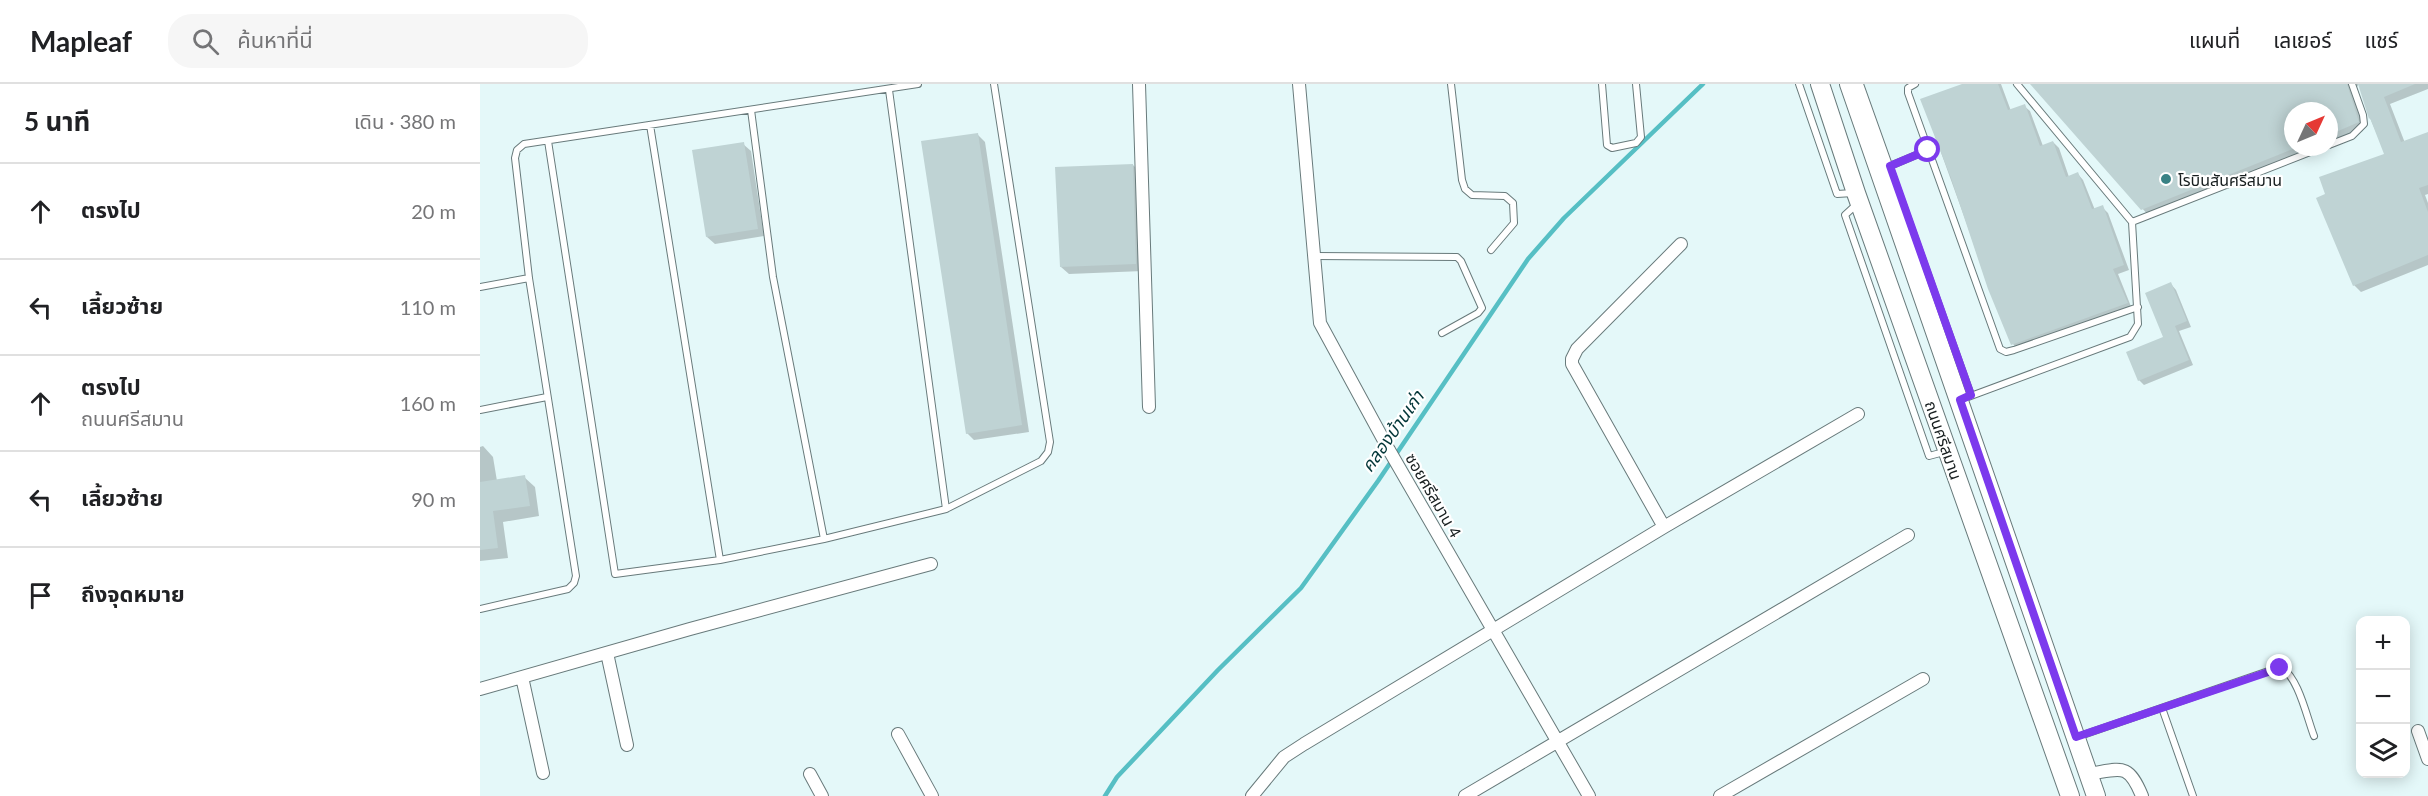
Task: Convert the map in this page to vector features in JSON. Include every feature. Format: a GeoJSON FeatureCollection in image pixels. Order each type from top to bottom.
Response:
{"type":"FeatureCollection","features":[{"type":"Feature","properties":{"kind":"main road","name":"ถนนศรีสมาน"},"geometry":{"type":"LineString","coordinates":[[1820,84],[2070,796]]}},
{"type":"Feature","properties":{"kind":"main road","name":"ถนนศรีสมาน"},"geometry":{"type":"LineString","coordinates":[[1849,84],[1966,397],[2096,796]]}},
{"type":"Feature","properties":{"kind":"street"},"geometry":{"type":"LineString","coordinates":[[1138,84],[1149,407]]}},
{"type":"Feature","properties":{"kind":"street","name":"ซอยศรีสมาน 4"},"geometry":{"type":"LineString","coordinates":[[1299,84],[1320,323],[1389,450],[1588,796]]}},
{"type":"Feature","properties":{"kind":"street"},"geometry":{"type":"LineString","coordinates":[[1664,527],[1572,364],[1572,359],[1577,349],[1681,244]]}},
{"type":"Feature","properties":{"kind":"street"},"geometry":{"type":"LineString","coordinates":[[1252,796],[1284,757],[1664,527],[1858,414]]}},
{"type":"Feature","properties":{"kind":"street"},"geometry":{"type":"LineString","coordinates":[[1465,796],[1908,535]]}},
{"type":"Feature","properties":{"kind":"street"},"geometry":{"type":"LineString","coordinates":[[480,689],[932,564]]}},
{"type":"Feature","properties":{"kind":"street"},"geometry":{"type":"LineString","coordinates":[[607,653],[627,745]]}},
{"type":"Feature","properties":{"kind":"street"},"geometry":{"type":"LineString","coordinates":[[522,677],[543,773]]}},
{"type":"Feature","properties":{"kind":"street"},"geometry":{"type":"LineString","coordinates":[[1720,796],[1923,679]]}},
{"type":"Feature","properties":{"kind":"street"},"geometry":{"type":"LineString","coordinates":[[2418,732],[2428,759]]}},
{"type":"Feature","properties":{"kind":"street"},"geometry":{"type":"LineString","coordinates":[[898,734],[932,796]]}},
{"type":"Feature","properties":{"kind":"street"},"geometry":{"type":"LineString","coordinates":[[2089,774],[2118,769],[2127,771],[2135,779],[2142,796]]}},
{"type":"Feature","properties":{"kind":"street"},"geometry":{"type":"LineString","coordinates":[[810,774],[822,796]]}},
{"type":"Feature","properties":{"kind":"lane"},"geometry":{"type":"LineString","coordinates":[[480,609],[568,589],[574,583],[576,576],[529,278],[515,158],[517,150],[524,144],[918,84]]}},
{"type":"Feature","properties":{"kind":"lane"},"geometry":{"type":"LineString","coordinates":[[548,141],[615,574],[720,560],[824,539],[946,509],[1041,461],[1048,452],[1050,442],[994,84]]}},
{"type":"Feature","properties":{"kind":"lane"},"geometry":{"type":"LineString","coordinates":[[1451,84],[1465,189],[1472,195],[1505,196],[1513,203],[1514,223],[1491,250]]}},
{"type":"Feature","properties":{"kind":"lane"},"geometry":{"type":"LineString","coordinates":[[1602,84],[1607,145],[1612,148],[1636,143],[1641,137],[1636,84]]}},
{"type":"Feature","properties":{"kind":"lane"},"geometry":{"type":"LineString","coordinates":[[1798,84],[1837,194],[1858,197]]}},
{"type":"Feature","properties":{"kind":"lane"},"geometry":{"type":"LineString","coordinates":[[1860,84],[1890,166],[1966,397],[2130,337],[2138,324],[2132,222],[2017,84]]}},
{"type":"Feature","properties":{"kind":"lane"},"geometry":{"type":"LineString","coordinates":[[1915,84],[1908,88],[1908,93],[2002,351],[2014,350],[2138,307]]}},
{"type":"Feature","properties":{"kind":"lane"},"geometry":{"type":"LineString","coordinates":[[2338,141],[2352,136],[2364,124],[2352,84]]}},
{"type":"Feature","properties":{"kind":"lane"},"geometry":{"type":"LineString","coordinates":[[889,90],[946,509]]}},
{"type":"Feature","properties":{"kind":"lane"},"geometry":{"type":"LineString","coordinates":[[751,110],[773,277],[824,539]]}},
{"type":"Feature","properties":{"kind":"lane"},"geometry":{"type":"LineString","coordinates":[[650,125],[720,560]]}},
{"type":"Feature","properties":{"kind":"lane"},"geometry":{"type":"LineString","coordinates":[[1890,166],[1928,150]]}},
{"type":"Feature","properties":{"kind":"lane"},"geometry":{"type":"LineString","coordinates":[[2132,222],[2300,156]]}},
{"type":"Feature","properties":{"kind":"lane"},"geometry":{"type":"LineString","coordinates":[[1315,256],[1458,257],[1482,308],[1478,313],[1443,333]]}},
{"type":"Feature","properties":{"kind":"lane"},"geometry":{"type":"LineString","coordinates":[[480,286],[529,278]]}},
{"type":"Feature","properties":{"kind":"lane"},"geometry":{"type":"LineString","coordinates":[[480,410],[547,397]]}},
{"type":"Feature","properties":{"kind":"lane"},"geometry":{"type":"LineString","coordinates":[[2076,737],[2280,668],[2286,670],[2293,678],[2314,736]]}},
{"type":"Feature","properties":{"kind":"lane"},"geometry":{"type":"LineString","coordinates":[[2162,708],[2193,796]]}},
{"type":"Feature","properties":{"kind":"building"},"geometry":{"type":"Polygon","coordinates":[[[1962,84],[1998,84],[2008,110],[2025,104],[2040,146],[2053,141],[2066,177],[2078,172],[2092,209],[2103,205],[2124,265],[2113,269],[2128,303],[2011,345],[1988,289],[1951,178],[1920,99],[1962,84]]]}},
{"type":"Feature","properties":{"kind":"building","name":"โรบินสันศรีสมาน"},"geometry":{"type":"Polygon","coordinates":[[[2030,84],[2347,84],[2359,122],[2338,131],[2338,102],[2284,102],[2284,153],[2141,210],[2030,84]]]}},
{"type":"Feature","properties":{"kind":"building"},"geometry":{"type":"Polygon","coordinates":[[[2358,84],[2415,84],[2384,97],[2401,142],[2428,132],[2428,185],[2419,188],[2428,212],[2428,255],[2353,286],[2316,198],[2325,194],[2319,177],[2384,154],[2369,119],[2358,84]]]}},
{"type":"Feature","properties":{"kind":"building"},"geometry":{"type":"Polygon","coordinates":[[[978,133],[1022,425],[966,434],[921,141],[978,133]]]}},
{"type":"Feature","properties":{"kind":"building"},"geometry":{"type":"Polygon","coordinates":[[[744,142],[758,229],[706,237],[692,150],[744,142]]]}},
{"type":"Feature","properties":{"kind":"building"},"geometry":{"type":"Polygon","coordinates":[[[1133,164],[1136,264],[1060,267],[1055,167],[1133,164]]]}},
{"type":"Feature","properties":{"kind":"building"},"geometry":{"type":"Polygon","coordinates":[[[2171,282],[2187,321],[2175,326],[2189,360],[2138,381],[2126,352],[2163,337],[2145,293],[2171,282]]]}},
{"type":"Feature","properties":{"kind":"building"},"geometry":{"type":"Polygon","coordinates":[[[525,475],[530,506],[493,511],[498,548],[480,550],[480,482],[525,475]]]}},
{"type":"Feature","properties":{"kind":"waterway","name":"คลองบ้านเก่า"},"geometry":{"type":"LineString","coordinates":[[1105,796],[1117,777],[1218,670],[1301,588],[1378,481],[1528,259],[1564,218],[1703,84]]}},
{"type":"Feature","properties":{"kind":"place","name":"โรบินสันศรีสมาน"},"geometry":{"type":"Point","coordinates":[2166,179]}},
{"type":"Feature","properties":{"kind":"route"},"geometry":{"type":"LineString","coordinates":[[1928,150],[1890,166],[1971,395],[1960,400],[2076,737],[2280,668]]}}]}
